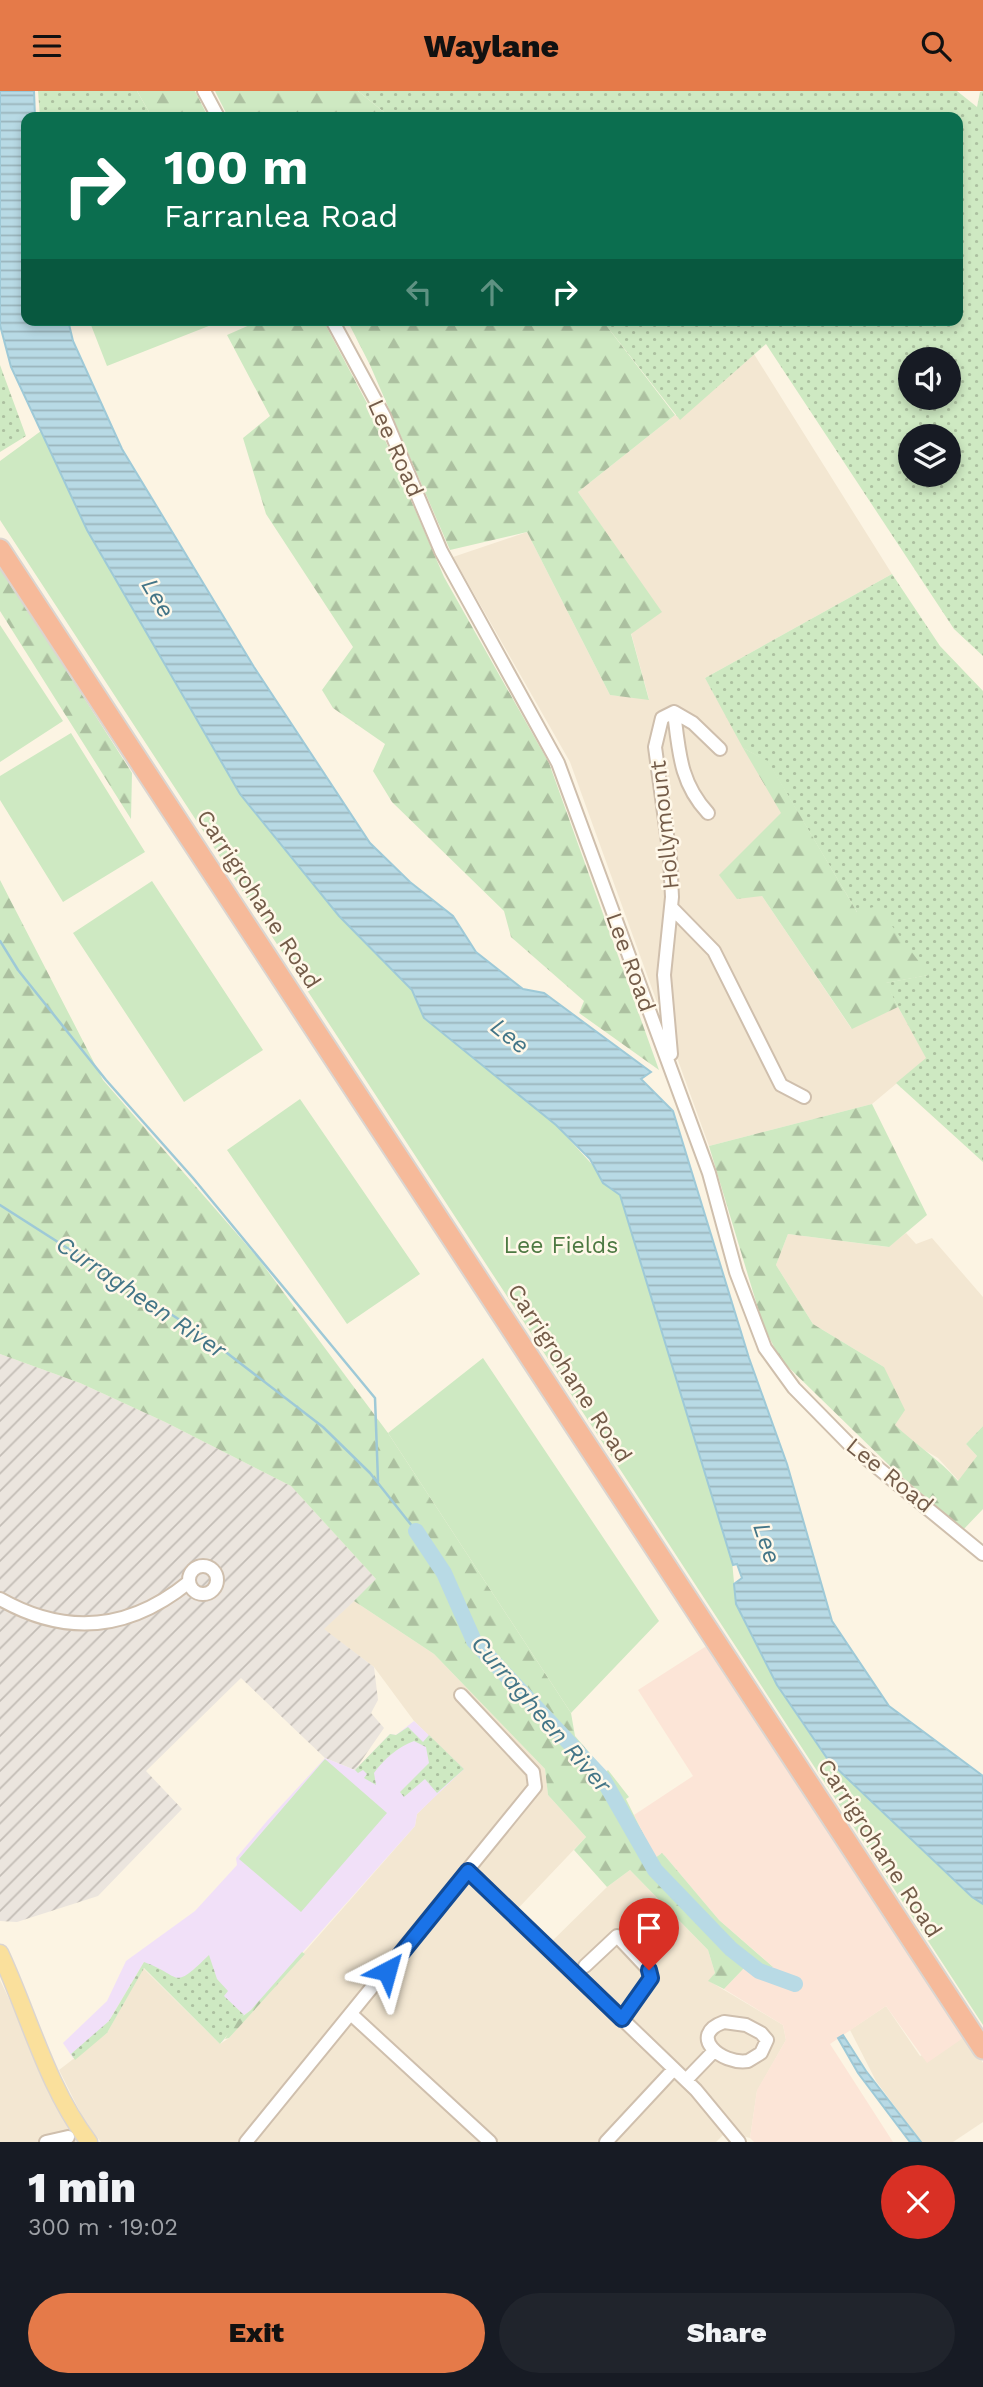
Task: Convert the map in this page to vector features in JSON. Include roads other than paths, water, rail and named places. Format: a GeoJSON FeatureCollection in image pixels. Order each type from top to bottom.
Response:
{"type":"FeatureCollection","features":[{"type":"Feature","properties":{"kind":"highway","name":"Carrigrohane Road"},"geometry":{"type":"LineString","coordinates":[[0,549],[983,2049]]}},
{"type":"Feature","properties":{"kind":"main road"},"geometry":{"type":"LineString","coordinates":[[0,1953],[52,2077],[89,2142]]}},
{"type":"Feature","properties":{"kind":"street"},"geometry":{"type":"LineString","coordinates":[[204,91],[215,112]]}},
{"type":"Feature","properties":{"kind":"street","name":"Lee Road"},"geometry":{"type":"LineString","coordinates":[[335,326],[384,417],[441,551],[558,763],[709,1173],[746,1302],[765,1348],[794,1388],[850,1445],[983,1554]]}},
{"type":"Feature","properties":{"kind":"street"},"geometry":{"type":"LineString","coordinates":[[674,712],[694,723],[720,749]]}},
{"type":"Feature","properties":{"kind":"street","name":"Hollymount"},"geometry":{"type":"LineString","coordinates":[[672,1071],[664,975],[671,907],[670,857],[655,747],[662,718],[674,712],[686,784],[694,799],[708,813]]}},
{"type":"Feature","properties":{"kind":"street"},"geometry":{"type":"LineString","coordinates":[[671,907],[714,950],[781,1085],[804,1097]]}},
{"type":"Feature","properties":{"kind":"street"},"geometry":{"type":"LineString","coordinates":[[0,1599],[41,1617],[102,1624],[136,1615],[160,1604],[188,1582]]}},
{"type":"Feature","properties":{"kind":"street"},"geometry":{"type":"LineString","coordinates":[[246,2142],[535,1787],[533,1772],[461,1695]]}},
{"type":"Feature","properties":{"kind":"street"},"geometry":{"type":"LineString","coordinates":[[468,1871],[686,2080],[739,2142]]}},
{"type":"Feature","properties":{"kind":"street"},"geometry":{"type":"LineString","coordinates":[[585,1966],[617,1936],[649,1970],[651,1978],[622,2019]]}},
{"type":"Feature","properties":{"kind":"street"},"geometry":{"type":"LineString","coordinates":[[351,2014],[409,2064],[490,2142]]}},
{"type":"Feature","properties":{"kind":"street"},"geometry":{"type":"LineString","coordinates":[[724,2022],[746,2025],[761,2032],[767,2040],[761,2053],[748,2061],[730,2061],[713,2052],[709,2035],[715,2027],[724,2022]]}},
{"type":"Feature","properties":{"kind":"street"},"geometry":{"type":"LineString","coordinates":[[686,2080],[713,2052]]}},
{"type":"Feature","properties":{"kind":"street"},"geometry":{"type":"LineString","coordinates":[[606,2142],[674,2069]]}},
{"type":"Feature","properties":{"kind":"street"},"geometry":{"type":"LineString","coordinates":[[46,2142],[68,2137]]}},
{"type":"Feature","properties":{"kind":"water","name":"Lee"},"geometry":{"type":"Polygon","coordinates":[[[0,91],[34,91],[35,112],[21,112],[21,326],[69,326],[73,341],[122,449],[254,667],[370,843],[410,882],[453,916],[476,952],[523,989],[544,993],[651,1072],[641,1079],[673,1111],[749,1358],[787,1464],[832,1621],[889,1706],[983,1776],[983,1904],[972,1897],[829,1761],[777,1685],[736,1604],[734,1584],[742,1578],[737,1564],[733,1565],[620,1195],[603,1183],[590,1159],[556,1125],[424,1018],[412,990],[339,916],[240,794],[87,530],[11,367],[0,325],[0,91]]]}},
{"type":"Feature","properties":{"kind":"water"},"geometry":{"type":"Polygon","coordinates":[[[843,2035],[866,2071],[921,2142],[910,2142],[858,2073],[838,2038],[843,2035]]]}},
{"type":"Feature","properties":{"kind":"waterway"},"geometry":{"type":"LineString","coordinates":[[0,941],[18,970],[106,1080],[193,1178],[375,1398],[378,1481]]}},
{"type":"Feature","properties":{"kind":"waterway","name":"Curragheen River"},"geometry":{"type":"LineString","coordinates":[[0,1205],[205,1336],[323,1427],[370,1473],[416,1531]]}},
{"type":"Feature","properties":{"kind":"waterway","name":"Curragheen River"},"geometry":{"type":"LineString","coordinates":[[416,1531],[444,1573],[474,1641],[603,1779],[655,1870],[731,1949],[759,1971],[795,1984]]}},
{"type":"Feature","properties":{"kind":"park label","name":"Lee Fields"},"geometry":{"type":"Point","coordinates":[561,1245]}}]}
